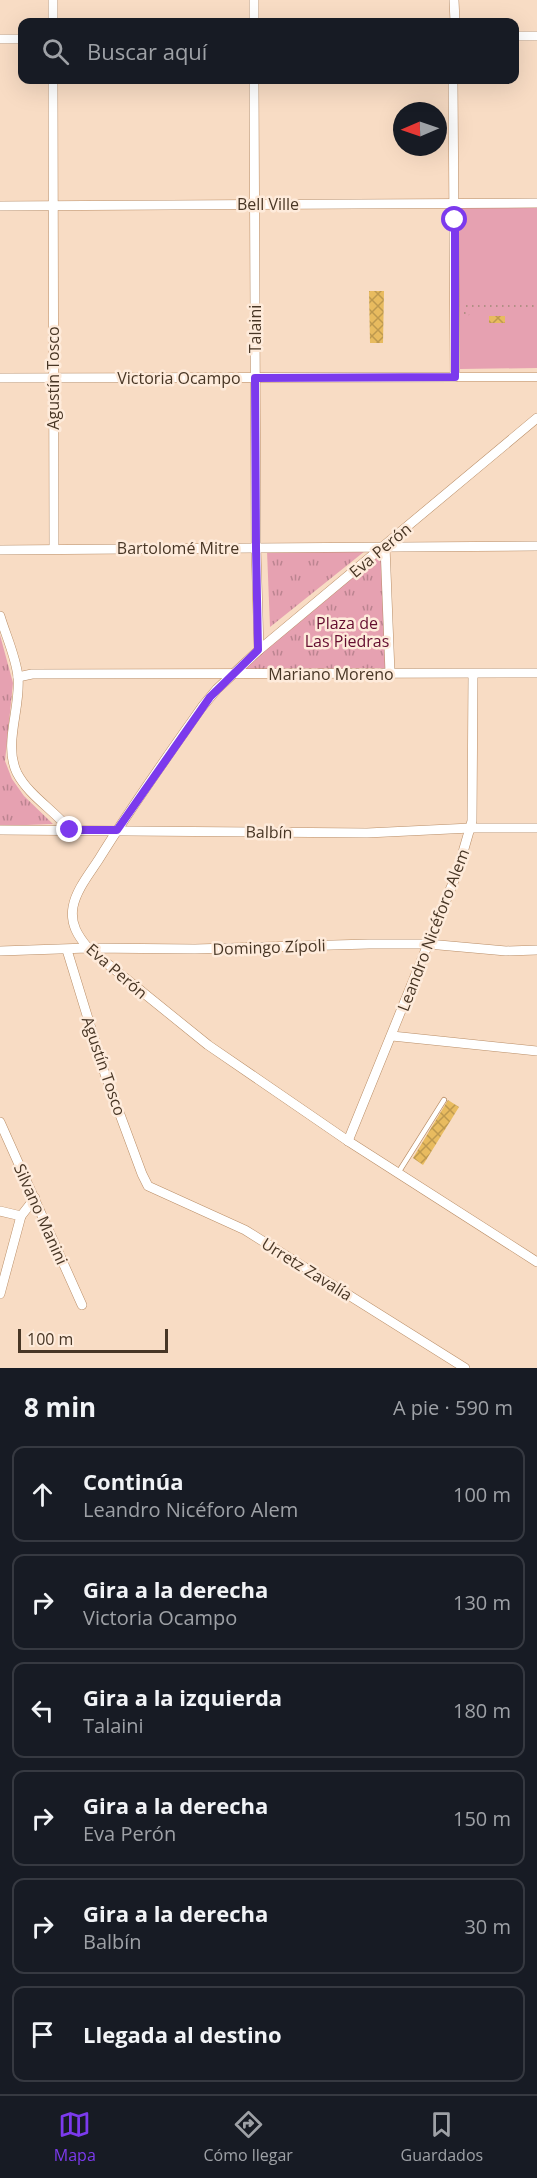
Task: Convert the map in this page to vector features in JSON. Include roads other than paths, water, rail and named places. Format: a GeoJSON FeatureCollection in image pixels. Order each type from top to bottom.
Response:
{"type":"FeatureCollection","features":[{"type":"Feature","properties":{"kind":"street"},"geometry":{"type":"LineString","coordinates":[[53,0],[53,18]]}},
{"type":"Feature","properties":{"kind":"street"},"geometry":{"type":"LineString","coordinates":[[254,0],[254,18]]}},
{"type":"Feature","properties":{"kind":"street"},"geometry":{"type":"LineString","coordinates":[[454,0],[455,18]]}},
{"type":"Feature","properties":{"kind":"street"},"geometry":{"type":"LineString","coordinates":[[519,36],[537,36]]}},
{"type":"Feature","properties":{"kind":"street"},"geometry":{"type":"LineString","coordinates":[[0,39],[18,39]]}},
{"type":"Feature","properties":{"kind":"street","name":"Agustín Tosco"},"geometry":{"type":"LineString","coordinates":[[53,84],[54,549]]}},
{"type":"Feature","properties":{"kind":"street","name":"Talaini"},"geometry":{"type":"LineString","coordinates":[[254,84],[258,650]]}},
{"type":"Feature","properties":{"kind":"street"},"geometry":{"type":"LineString","coordinates":[[453,84],[455,377]]}},
{"type":"Feature","properties":{"kind":"street","name":"Bell Ville"},"geometry":{"type":"LineString","coordinates":[[0,206],[537,203]]}},
{"type":"Feature","properties":{"kind":"street","name":"Victoria Ocampo"},"geometry":{"type":"LineString","coordinates":[[0,378],[537,377]]}},
{"type":"Feature","properties":{"kind":"street","name":"Eva Perón"},"geometry":{"type":"LineString","coordinates":[[537,418],[231,675],[202,707],[117,830],[81,889],[73,908],[75,929],[88,948],[208,1045],[348,1141],[537,1262]]}},
{"type":"Feature","properties":{"kind":"street"},"geometry":{"type":"LineString","coordinates":[[385,546],[390,673]]}},
{"type":"Feature","properties":{"kind":"street","name":"Bartolomé Mitre"},"geometry":{"type":"LineString","coordinates":[[0,550],[537,546]]}},
{"type":"Feature","properties":{"kind":"street"},"geometry":{"type":"LineString","coordinates":[[0,616],[18,677],[12,748],[16,770],[29,790],[70,830]]}},
{"type":"Feature","properties":{"kind":"street","name":"Mariano Moreno"},"geometry":{"type":"LineString","coordinates":[[18,677],[32,674],[537,673]]}},
{"type":"Feature","properties":{"kind":"street","name":"Leandro Nicéforo Alem"},"geometry":{"type":"LineString","coordinates":[[348,1141],[458,873],[471,828],[473,674]]}},
{"type":"Feature","properties":{"kind":"street","name":"Balbín"},"geometry":{"type":"LineString","coordinates":[[0,830],[367,833],[471,828],[537,828]]}},
{"type":"Feature","properties":{"kind":"street","name":"Domingo Zípoli"},"geometry":{"type":"LineString","coordinates":[[0,951],[428,944],[506,951],[537,950]]}},
{"type":"Feature","properties":{"kind":"street","name":"Agustín Tosco"},"geometry":{"type":"LineString","coordinates":[[68,950],[105,1074],[144,1181]]}},
{"type":"Feature","properties":{"kind":"street"},"geometry":{"type":"LineString","coordinates":[[392,1036],[537,1051]]}},
{"type":"Feature","properties":{"kind":"street","name":"Silvano Manini"},"geometry":{"type":"LineString","coordinates":[[0,1122],[82,1305]]}},
{"type":"Feature","properties":{"kind":"street","name":"Urretz Zavalía"},"geometry":{"type":"LineString","coordinates":[[144,1181],[152,1188],[245,1230],[465,1368]]}},
{"type":"Feature","properties":{"kind":"street"},"geometry":{"type":"LineString","coordinates":[[0,1294],[21,1216],[35,1198]]}},
{"type":"Feature","properties":{"kind":"street"},"geometry":{"type":"LineString","coordinates":[[0,1211],[21,1216]]}},
{"type":"Feature","properties":{"kind":"lane"},"geometry":{"type":"LineString","coordinates":[[398,1173],[444,1100]]}},
{"type":"Feature","properties":{"kind":"park label","name":"Plaza de Las Piedras"},"geometry":{"type":"Point","coordinates":[347,632]}}]}
